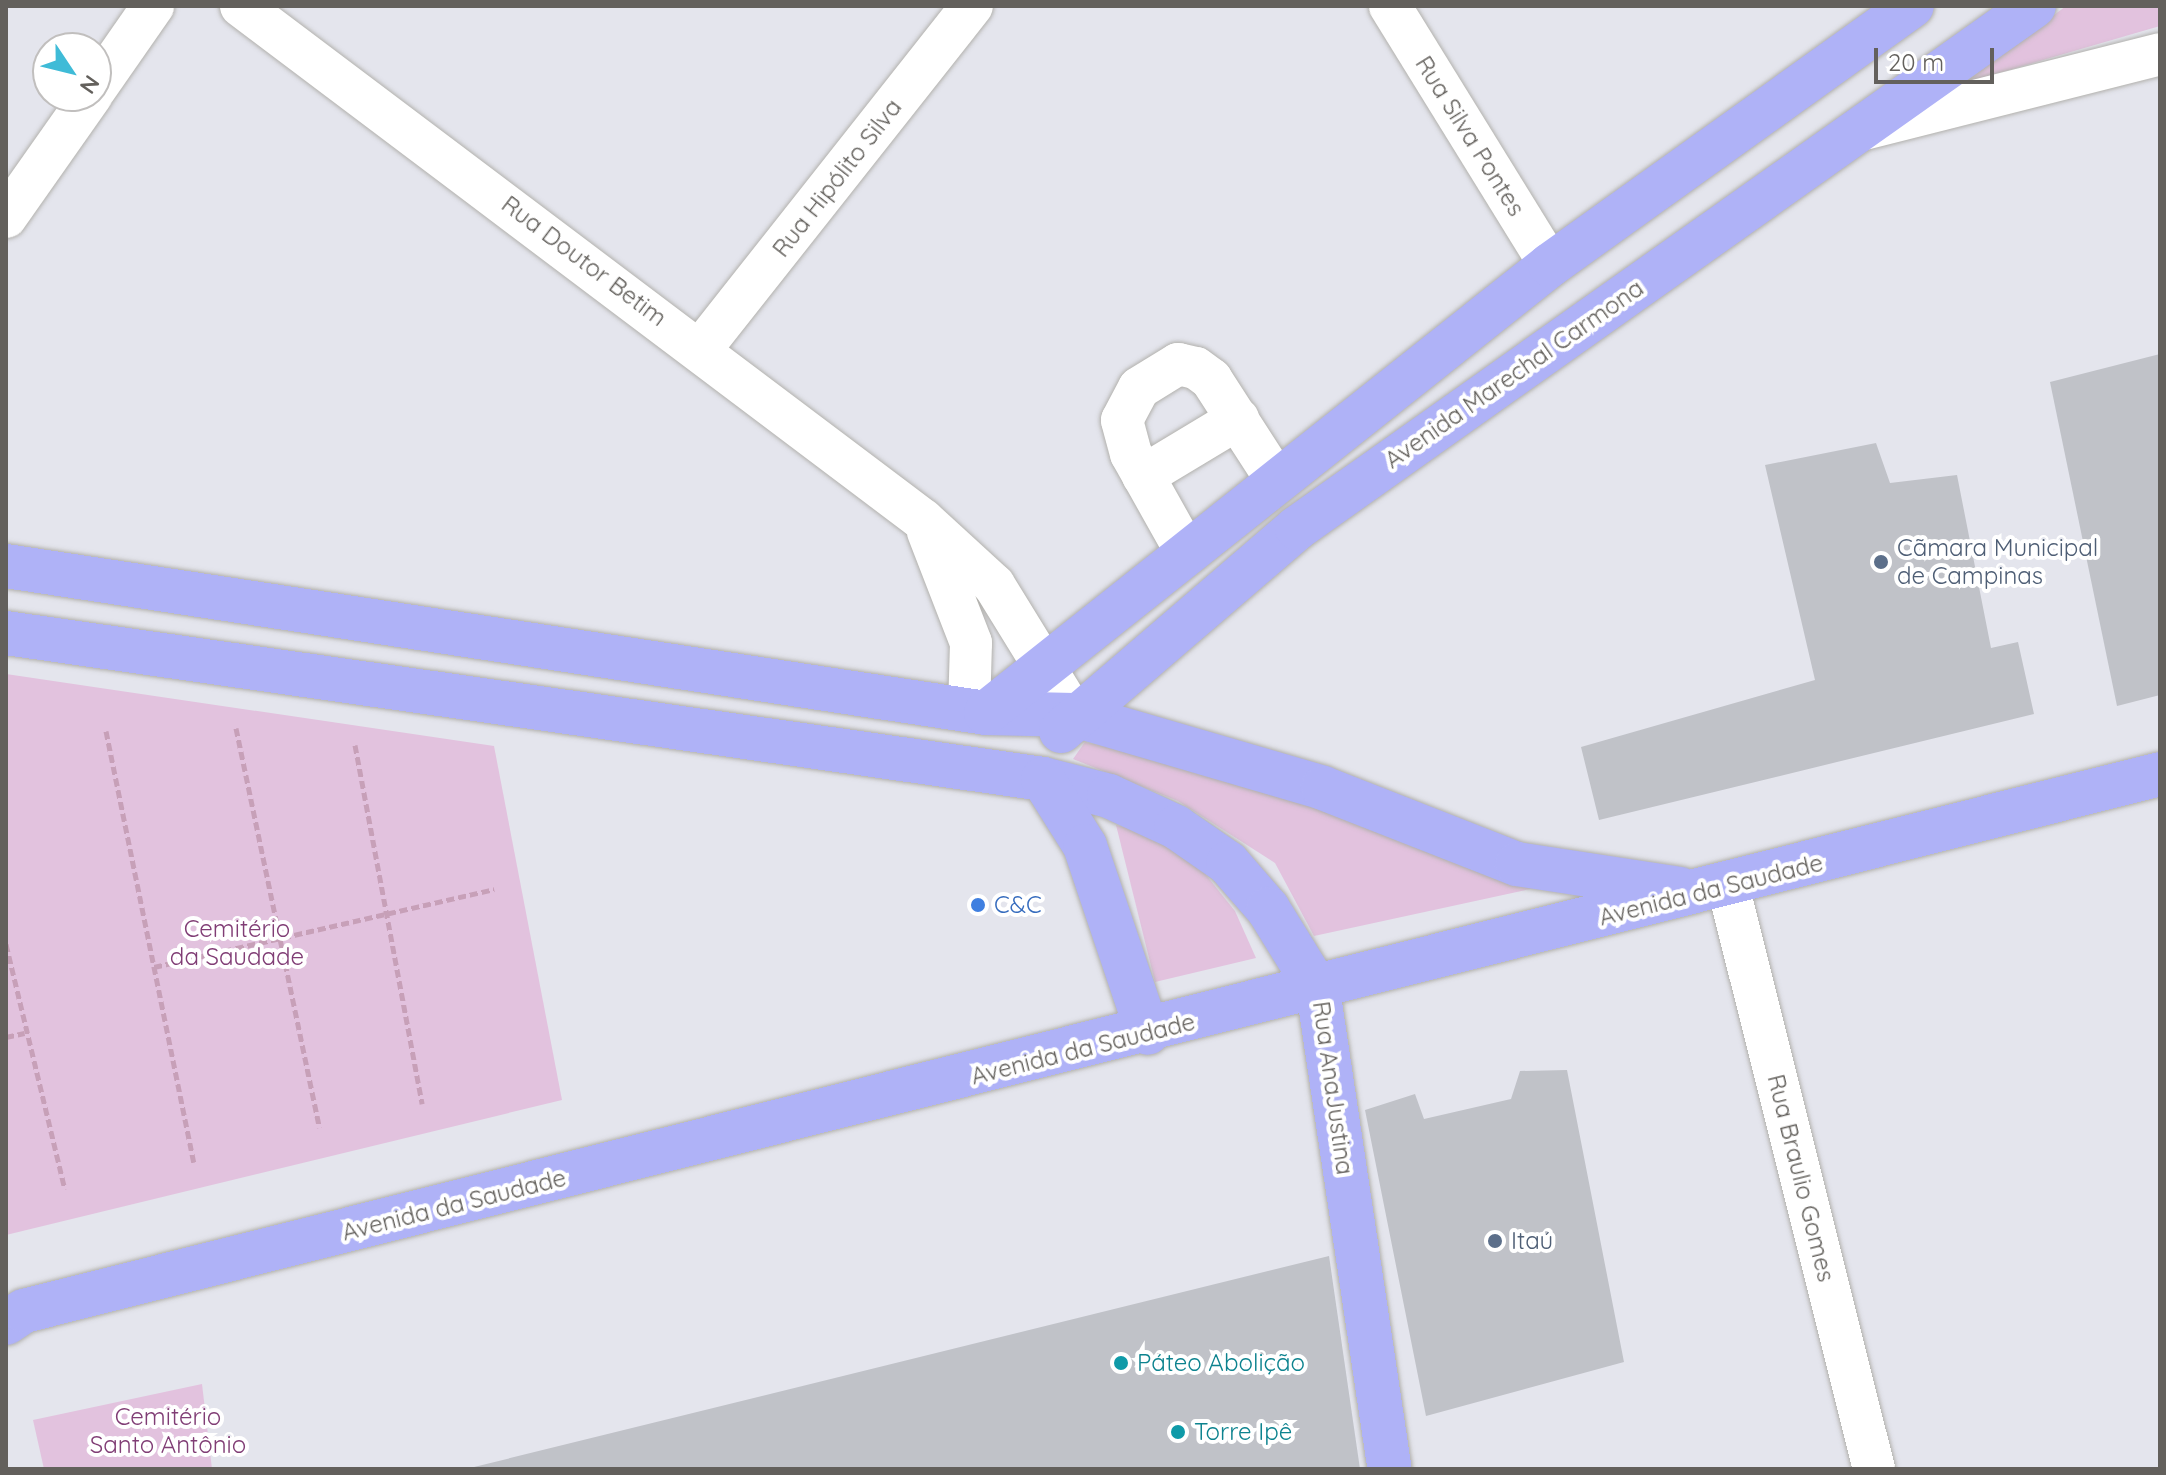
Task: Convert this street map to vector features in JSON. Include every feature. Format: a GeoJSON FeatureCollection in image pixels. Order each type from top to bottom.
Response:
{"type":"FeatureCollection","features":[{"type":"Feature","properties":{"kind":"main road"},"geometry":{"type":"LineString","coordinates":[[978,711],[1047,662],[1550,265],[1912,6]]}},
{"type":"Feature","properties":{"kind":"main road","name":"Avenida Marechal Carmona"},"geometry":{"type":"LineString","coordinates":[[1033,778],[1074,715],[1297,528],[2034,6]]}},
{"type":"Feature","properties":{"kind":"main road"},"geometry":{"type":"LineString","coordinates":[[6,566],[978,711],[1074,715],[1323,788],[1517,864],[1717,889]]}},
{"type":"Feature","properties":{"kind":"main road","name":"Rua AnaJustina"},"geometry":{"type":"LineString","coordinates":[[6,633],[1033,778],[1109,796],[1176,827],[1228,863],[1268,909],[1318,990],[1390,1469]]}},
{"type":"Feature","properties":{"kind":"main road","name":"Avenida da Saudade"},"geometry":{"type":"LineString","coordinates":[[6,1323],[24,1311],[1148,1033],[2160,774]]}},
{"type":"Feature","properties":{"kind":"main road"},"geometry":{"type":"LineString","coordinates":[[1033,778],[1089,857],[1148,1033]]}},
{"type":"Feature","properties":{"kind":"street"},"geometry":{"type":"LineString","coordinates":[[112,65],[153,6]]}},
{"type":"Feature","properties":{"kind":"street","name":"Rua Doutor Betim"},"geometry":{"type":"LineString","coordinates":[[241,6],[701,349],[923,520],[994,585],[1047,662],[1074,715]]}},
{"type":"Feature","properties":{"kind":"street","name":"Rua Hipólito Silva"},"geometry":{"type":"LineString","coordinates":[[701,349],[972,6]]}},
{"type":"Feature","properties":{"kind":"street","name":"Rua Silva Pontes"},"geometry":{"type":"LineString","coordinates":[[1390,6],[1550,265]]}},
{"type":"Feature","properties":{"kind":"street"},"geometry":{"type":"LineString","coordinates":[[1859,130],[2160,54]]}},
{"type":"Feature","properties":{"kind":"street"},"geometry":{"type":"LineString","coordinates":[[6,217],[80,112]]}},
{"type":"Feature","properties":{"kind":"street"},"geometry":{"type":"LineString","coordinates":[[1186,552],[1143,476],[1122,420],[1139,388],[1178,364],[1211,379],[1277,481]]}},
{"type":"Feature","properties":{"kind":"street"},"geometry":{"type":"LineString","coordinates":[[1143,476],[1238,419]]}},
{"type":"Feature","properties":{"kind":"street"},"geometry":{"type":"LineString","coordinates":[[923,520],[971,643],[978,711]]}},
{"type":"Feature","properties":{"kind":"street","name":"Rua Braulio Gomes"},"geometry":{"type":"LineString","coordinates":[[1717,889],[1874,1469]]}},
{"type":"Feature","properties":{"kind":"path"},"geometry":{"type":"LineString","coordinates":[[236,728],[319,1127]]}},
{"type":"Feature","properties":{"kind":"path"},"geometry":{"type":"LineString","coordinates":[[106,731],[194,1162]]}},
{"type":"Feature","properties":{"kind":"path"},"geometry":{"type":"LineString","coordinates":[[355,745],[422,1104]]}},
{"type":"Feature","properties":{"kind":"path"},"geometry":{"type":"LineString","coordinates":[[154,967],[494,889]]}},
{"type":"Feature","properties":{"kind":"path"},"geometry":{"type":"LineString","coordinates":[[6,944],[65,1189]]}},
{"type":"Feature","properties":{"kind":"path"},"geometry":{"type":"LineString","coordinates":[[6,1037],[25,1033]]}},
{"type":"Feature","properties":{"kind":"green space"},"geometry":{"type":"Polygon","coordinates":[[[2066,6],[2160,6],[2160,26],[1964,83],[2066,6]]]}},
{"type":"Feature","properties":{"kind":"green space","name":"Cemitério da Saudade"},"geometry":{"type":"Polygon","coordinates":[[[6,674],[494,746],[562,1100],[6,1235],[6,674]]]}},
{"type":"Feature","properties":{"kind":"green space"},"geometry":{"type":"Polygon","coordinates":[[[1085,742],[1333,799],[1544,886],[1314,936],[1275,863],[1178,801],[1073,759],[1085,742]]]}},
{"type":"Feature","properties":{"kind":"green space"},"geometry":{"type":"Polygon","coordinates":[[[1116,825],[1152,834],[1194,860],[1235,911],[1256,958],[1155,982],[1116,825]]]}},
{"type":"Feature","properties":{"kind":"green space","name":"Cemitério Santo Antônio"},"geometry":{"type":"Polygon","coordinates":[[[202,1384],[212,1469],[44,1469],[33,1420],[202,1384]]]}},
{"type":"Feature","properties":{"kind":"building"},"geometry":{"type":"Polygon","coordinates":[[[2160,354],[2160,695],[2117,706],[2050,382],[2160,354]]]}},
{"type":"Feature","properties":{"kind":"building","name":"Cãmara Municipal de Campinas"},"geometry":{"type":"Polygon","coordinates":[[[1876,443],[1890,483],[1957,475],[1991,648],[2018,642],[2034,714],[1599,820],[1581,747],[1815,680],[1765,465],[1876,443]]]}},
{"type":"Feature","properties":{"kind":"building","name":"Itaú"},"geometry":{"type":"Polygon","coordinates":[[[1567,1070],[1624,1362],[1426,1416],[1365,1110],[1415,1094],[1424,1119],[1511,1099],[1520,1071],[1567,1070]]]}},
{"type":"Feature","properties":{"kind":"building","name":"Páteo Abolição"},"geometry":{"type":"Polygon","coordinates":[[[1329,1256],[1360,1469],[470,1469],[470,1468],[1329,1256]]]}},
{"type":"Feature","properties":{"kind":"place","name":"Cãmara Municipal de Campinas"},"geometry":{"type":"Point","coordinates":[1881,562]}},
{"type":"Feature","properties":{"kind":"place","name":"C&C"},"geometry":{"type":"Point","coordinates":[978,905]}},
{"type":"Feature","properties":{"kind":"place","name":"Itaú"},"geometry":{"type":"Point","coordinates":[1495,1241]}},
{"type":"Feature","properties":{"kind":"place","name":"Páteo Abolição"},"geometry":{"type":"Point","coordinates":[1121,1363]}},
{"type":"Feature","properties":{"kind":"place","name":"Torre Ipê"},"geometry":{"type":"Point","coordinates":[1178,1432]}}]}
